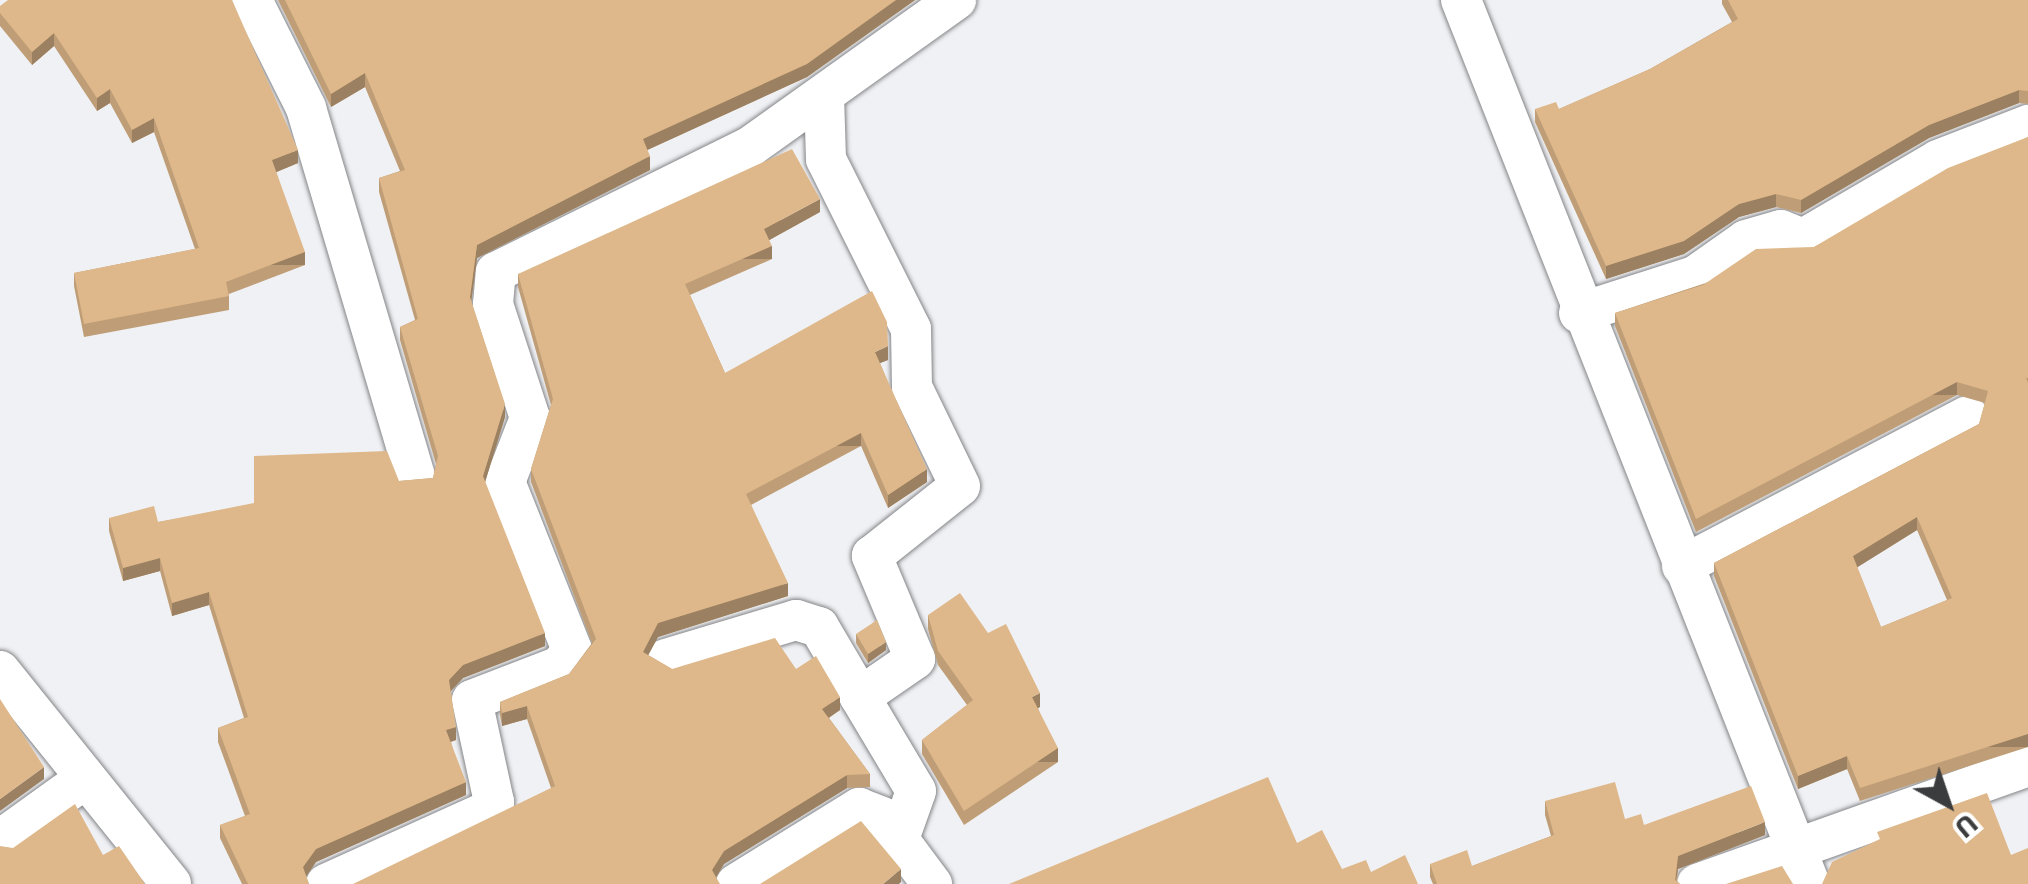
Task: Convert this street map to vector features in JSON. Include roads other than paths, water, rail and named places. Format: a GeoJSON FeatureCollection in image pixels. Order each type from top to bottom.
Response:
{"type":"FeatureCollection","features":[{"type":"Feature","properties":{"kind":"street"},"geometry":{"type":"LineString","coordinates":[[252,0],[306,108],[416,476]]}},
{"type":"Feature","properties":{"kind":"street"},"geometry":{"type":"LineString","coordinates":[[326,884],[488,811],[494,802],[472,700],[570,655],[551,583],[505,482],[530,418],[493,304],[496,272],[693,178],[824,97],[956,0]]}},
{"type":"Feature","properties":{"kind":"street"},"geometry":{"type":"LineString","coordinates":[[1462,0],[1579,313],[1803,867]]}},
{"type":"Feature","properties":{"kind":"street"},"geometry":{"type":"LineString","coordinates":[[824,97],[826,159],[911,329],[912,387],[960,492],[873,553],[915,659],[860,698]]}},
{"type":"Feature","properties":{"kind":"street"},"geometry":{"type":"LineString","coordinates":[[1579,313],[1694,276],[1746,240],[1781,230],[1803,239],[1938,160],[2028,125]]}},
{"type":"Feature","properties":{"kind":"street"},"geometry":{"type":"LineString","coordinates":[[1682,566],[1968,416]]}},
{"type":"Feature","properties":{"kind":"street"},"geometry":{"type":"LineString","coordinates":[[666,659],[774,620],[808,621],[916,791],[899,839]]}},
{"type":"Feature","properties":{"kind":"street"},"geometry":{"type":"LineString","coordinates":[[0,671],[82,781],[171,884]]}},
{"type":"Feature","properties":{"kind":"street"},"geometry":{"type":"LineString","coordinates":[[1697,884],[1803,867],[2028,766]]}},
{"type":"Feature","properties":{"kind":"street"},"geometry":{"type":"LineString","coordinates":[[0,840],[82,781]]}},
{"type":"Feature","properties":{"kind":"street"},"geometry":{"type":"LineString","coordinates":[[736,884],[842,811],[876,812],[932,884]]}}]}
